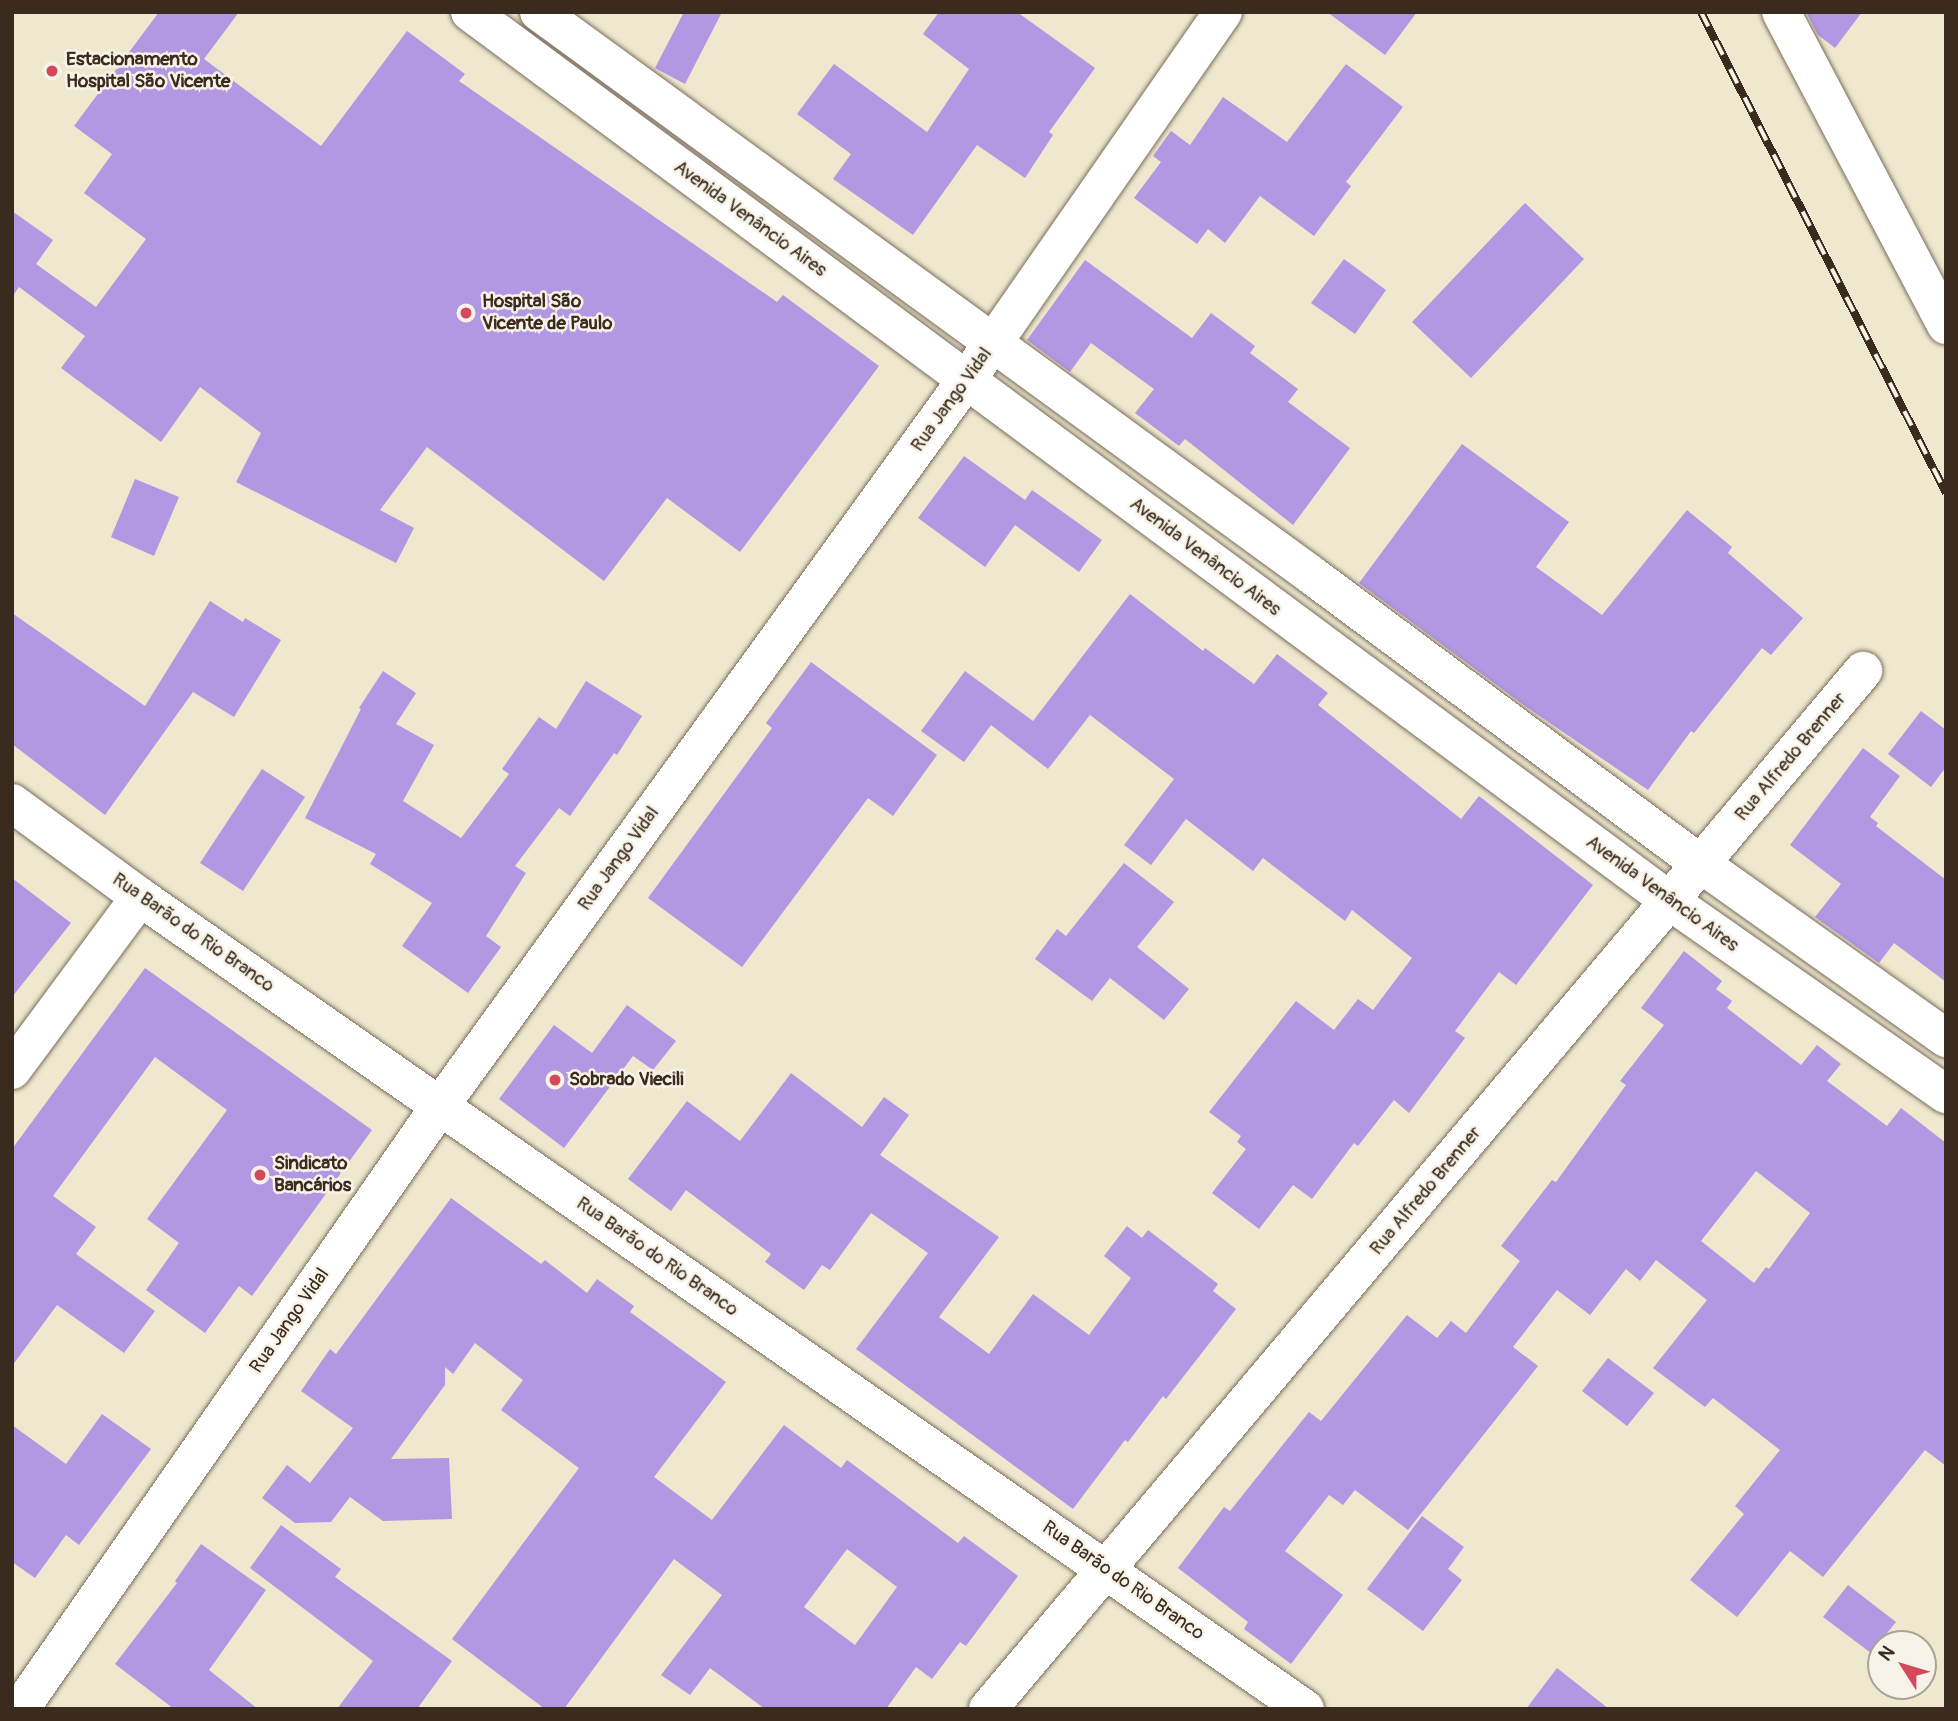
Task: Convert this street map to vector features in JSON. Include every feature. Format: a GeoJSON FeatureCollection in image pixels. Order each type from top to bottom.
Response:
{"type":"FeatureCollection","features":[{"type":"Feature","properties":{"kind":"street","name":"Avenida Venâncio Aires"},"geometry":{"type":"LineString","coordinates":[[470,12],[1670,901],[1946,1094]]}},
{"type":"Feature","properties":{"kind":"street"},"geometry":{"type":"LineString","coordinates":[[539,12],[1310,574],[1701,864],[1946,1038]]}},
{"type":"Feature","properties":{"kind":"street","name":"Rua Jango Vidal"},"geometry":{"type":"LineString","coordinates":[[20,1709],[440,1106],[968,379],[1223,12]]}},
{"type":"Feature","properties":{"kind":"street"},"geometry":{"type":"LineString","coordinates":[[1781,12],[1946,325]]}},
{"type":"Feature","properties":{"kind":"street"},"geometry":{"type":"LineString","coordinates":[[1279,612],[1310,574]]}},
{"type":"Feature","properties":{"kind":"street","name":"Rua Alfredo Brenner"},"geometry":{"type":"LineString","coordinates":[[988,1709],[1863,671]]}},
{"type":"Feature","properties":{"kind":"street","name":"Rua Barão do Rio Branco"},"geometry":{"type":"LineString","coordinates":[[12,803],[140,897],[1305,1709]]}},
{"type":"Feature","properties":{"kind":"street"},"geometry":{"type":"LineString","coordinates":[[12,1070],[140,897]]}},
{"type":"Feature","properties":{"kind":"building","name":"Hospital São Vicente de Paulo"},"geometry":{"type":"Polygon","coordinates":[[[159,12],[239,12],[204,59],[321,146],[407,31],[465,74],[459,81],[777,302],[783,295],[879,366],[740,552],[667,498],[604,581],[427,447],[380,510],[414,528],[396,563],[236,482],[261,433],[200,387],[161,442],[61,368],[85,336],[19,287],[12,297],[12,211],[53,240],[36,264],[96,307],[146,239],[84,193],[112,154],[74,126],[159,12]]]}},
{"type":"Feature","properties":{"kind":"building"},"geometry":{"type":"Polygon","coordinates":[[[684,12],[722,12],[685,84],[655,68],[684,12]]]}},
{"type":"Feature","properties":{"kind":"building"},"geometry":{"type":"Polygon","coordinates":[[[939,12],[1017,12],[1095,68],[1049,132],[1053,135],[1025,178],[977,145],[913,235],[833,179],[851,154],[797,114],[834,64],[927,132],[969,69],[923,34],[939,12]]]}},
{"type":"Feature","properties":{"kind":"building"},"geometry":{"type":"Polygon","coordinates":[[[1327,12],[1417,12],[1385,55],[1327,12]]]}},
{"type":"Feature","properties":{"kind":"building"},"geometry":{"type":"Polygon","coordinates":[[[1806,12],[1862,12],[1835,48],[1818,35],[1806,12]]]}},
{"type":"Feature","properties":{"kind":"building"},"geometry":{"type":"Polygon","coordinates":[[[1346,64],[1403,107],[1346,182],[1351,186],[1314,236],[1260,196],[1225,243],[1208,229],[1197,244],[1134,198],[1161,162],[1153,156],[1171,131],[1190,145],[1223,97],[1287,142],[1346,64]]]}},
{"type":"Feature","properties":{"kind":"building"},"geometry":{"type":"Polygon","coordinates":[[[1525,203],[1584,259],[1471,378],[1412,322],[1525,203]]]}},
{"type":"Feature","properties":{"kind":"building"},"geometry":{"type":"Polygon","coordinates":[[[1344,259],[1386,290],[1355,334],[1311,303],[1344,259]]]}},
{"type":"Feature","properties":{"kind":"building"},"geometry":{"type":"Polygon","coordinates":[[[1085,260],[1192,338],[1211,313],[1255,346],[1250,353],[1298,389],[1288,402],[1350,448],[1293,525],[1185,439],[1179,446],[1135,413],[1154,389],[1091,343],[1070,372],[1027,340],[1085,260]]]}},
{"type":"Feature","properties":{"kind":"building"},"geometry":{"type":"Polygon","coordinates":[[[1462,444],[1569,522],[1536,567],[1602,615],[1687,510],[1732,547],[1728,553],[1803,618],[1771,655],[1762,648],[1694,733],[1691,731],[1648,790],[1525,706],[1359,583],[1462,444]]]}},
{"type":"Feature","properties":{"kind":"building"},"geometry":{"type":"Polygon","coordinates":[[[964,456],[1025,500],[1032,490],[1102,540],[1079,572],[1015,525],[985,567],[918,518],[964,456]]]}},
{"type":"Feature","properties":{"kind":"building"},"geometry":{"type":"Polygon","coordinates":[[[135,479],[179,497],[154,556],[111,537],[135,479]]]}},
{"type":"Feature","properties":{"kind":"building"},"geometry":{"type":"Polygon","coordinates":[[[1130,594],[1203,651],[1205,648],[1254,684],[1277,654],[1328,693],[1318,705],[1461,819],[1479,796],[1593,885],[1516,985],[1499,972],[1455,1031],[1465,1038],[1409,1113],[1394,1100],[1358,1146],[1354,1143],[1312,1199],[1293,1185],[1259,1229],[1212,1193],[1246,1149],[1237,1142],[1241,1136],[1209,1112],[1296,1001],[1334,1030],[1358,999],[1373,1010],[1412,958],[1352,910],[1345,921],[1263,858],[1253,871],[1186,819],[1151,865],[1124,845],[1174,779],[1090,715],[1048,769],[991,725],[964,762],[921,731],[965,671],[1033,721],[1130,594]]]}},
{"type":"Feature","properties":{"kind":"building"},"geometry":{"type":"Polygon","coordinates":[[[210,601],[243,622],[245,618],[281,640],[234,717],[193,692],[105,815],[12,744],[12,613],[145,706],[210,601]]]}},
{"type":"Feature","properties":{"kind":"building"},"geometry":{"type":"Polygon","coordinates":[[[811,662],[937,755],[893,816],[868,798],[742,967],[648,898],[772,728],[766,723],[811,662]]]}},
{"type":"Feature","properties":{"kind":"building"},"geometry":{"type":"Polygon","coordinates":[[[383,671],[416,693],[396,724],[434,745],[403,801],[461,838],[509,774],[502,769],[539,717],[556,729],[586,681],[642,716],[617,755],[614,753],[570,816],[559,808],[515,866],[526,873],[486,936],[501,947],[468,993],[402,946],[432,903],[370,864],[376,854],[305,818],[361,709],[359,708],[383,671]]]}},
{"type":"Feature","properties":{"kind":"building"},"geometry":{"type":"Polygon","coordinates":[[[1921,711],[1946,730],[1946,767],[1931,787],[1888,754],[1921,711]]]}},
{"type":"Feature","properties":{"kind":"building"},"geometry":{"type":"Polygon","coordinates":[[[1863,748],[1900,776],[1870,817],[1878,823],[1876,826],[1946,880],[1946,982],[1894,943],[1879,963],[1815,917],[1841,884],[1790,845],[1863,748]]]}},
{"type":"Feature","properties":{"kind":"building"},"geometry":{"type":"Polygon","coordinates":[[[262,769],[305,797],[243,891],[200,863],[262,769]]]}},
{"type":"Feature","properties":{"kind":"building"},"geometry":{"type":"Polygon","coordinates":[[[1124,863],[1174,902],[1137,947],[1189,989],[1164,1020],[1110,978],[1092,1001],[1035,959],[1057,929],[1066,936],[1124,863]]]}},
{"type":"Feature","properties":{"kind":"building"},"geometry":{"type":"Polygon","coordinates":[[[12,878],[71,923],[12,997],[12,878]]]}},
{"type":"Feature","properties":{"kind":"building"},"geometry":{"type":"Polygon","coordinates":[[[1684,951],[1722,981],[1716,989],[1732,1001],[1727,1008],[1801,1065],[1817,1045],[1841,1064],[1827,1081],[1887,1126],[1901,1108],[1946,1143],[1946,1466],[1925,1450],[1823,1577],[1790,1551],[1737,1617],[1690,1580],[1744,1514],[1735,1506],[1780,1450],[1713,1398],[1705,1407],[1653,1368],[1707,1300],[1656,1260],[1640,1281],[1626,1269],[1590,1315],[1557,1290],[1513,1347],[1538,1366],[1408,1530],[1355,1490],[1343,1505],[1329,1495],[1285,1551],[1343,1595],[1291,1664],[1244,1629],[1248,1622],[1178,1568],[1224,1507],[1230,1511],[1309,1412],[1321,1421],[1407,1315],[1437,1338],[1451,1321],[1466,1333],[1520,1261],[1501,1246],[1552,1180],[1556,1182],[1626,1085],[1620,1081],[1664,1025],[1641,1008],[1684,951]],[[1756,1171],[1701,1241],[1754,1283],[1766,1267],[1769,1269],[1810,1213],[1756,1171]]]}},
{"type":"Feature","properties":{"kind":"building"},"geometry":{"type":"Polygon","coordinates":[[[145,968],[372,1130],[252,1296],[239,1286],[205,1333],[146,1290],[179,1243],[147,1219],[227,1110],[155,1057],[53,1196],[96,1227],[76,1254],[155,1311],[124,1353],[57,1305],[12,1366],[12,1149],[145,968]]]}},
{"type":"Feature","properties":{"kind":"building","name":"Sobrado Viecili"},"geometry":{"type":"Polygon","coordinates":[[[627,1005],[676,1041],[653,1070],[633,1056],[564,1148],[499,1099],[554,1025],[592,1053],[627,1005]]]}},
{"type":"Feature","properties":{"kind":"building"},"geometry":{"type":"Polygon","coordinates":[[[791,1073],[862,1127],[884,1097],[909,1115],[880,1155],[999,1237],[939,1317],[989,1354],[1033,1294],[1089,1335],[1131,1278],[1104,1256],[1127,1226],[1142,1238],[1148,1230],[1218,1284],[1213,1291],[1236,1309],[1166,1399],[1163,1396],[1128,1442],[1125,1440],[1073,1509],[856,1349],[928,1253],[871,1213],[830,1270],[822,1265],[804,1290],[765,1262],[771,1254],[686,1190],[671,1211],[628,1179],[687,1101],[740,1141],[791,1073]]]}},
{"type":"Feature","properties":{"kind":"building"},"geometry":{"type":"Polygon","coordinates":[[[451,1198],[541,1264],[545,1260],[587,1293],[597,1279],[634,1306],[630,1312],[726,1382],[654,1477],[712,1520],[784,1425],[841,1468],[847,1460],[958,1543],[964,1536],[1018,1576],[966,1646],[960,1642],[932,1679],[916,1667],[886,1709],[765,1709],[710,1668],[690,1695],[661,1675],[722,1595],[674,1559],[564,1709],[545,1709],[452,1639],[579,1468],[501,1410],[523,1380],[475,1343],[453,1374],[445,1367],[445,1385],[391,1459],[449,1458],[452,1519],[383,1521],[350,1497],[331,1522],[295,1523],[262,1498],[287,1465],[310,1483],[353,1428],[301,1391],[330,1349],[336,1354],[451,1198]],[[847,1549],[804,1607],[855,1645],[897,1587],[847,1549]]]}},
{"type":"Feature","properties":{"kind":"building"},"geometry":{"type":"Polygon","coordinates":[[[1608,1358],[1654,1393],[1627,1426],[1582,1391],[1608,1358]]]}},
{"type":"Feature","properties":{"kind":"building"},"geometry":{"type":"Polygon","coordinates":[[[102,1414],[151,1449],[79,1545],[66,1535],[35,1578],[12,1562],[12,1425],[66,1464],[102,1414]]]}},
{"type":"Feature","properties":{"kind":"building"},"geometry":{"type":"Polygon","coordinates":[[[1422,1516],[1464,1547],[1448,1569],[1462,1580],[1423,1631],[1367,1589],[1422,1516]]]}},
{"type":"Feature","properties":{"kind":"building"},"geometry":{"type":"Polygon","coordinates":[[[281,1525],[341,1569],[335,1577],[452,1661],[417,1709],[337,1709],[373,1661],[250,1568],[281,1525]]]}},
{"type":"Feature","properties":{"kind":"building"},"geometry":{"type":"Polygon","coordinates":[[[201,1544],[266,1590],[209,1670],[258,1709],[174,1709],[115,1664],[177,1583],[175,1581],[201,1544]]]}},
{"type":"Feature","properties":{"kind":"building"},"geometry":{"type":"Polygon","coordinates":[[[1848,1585],[1896,1622],[1890,1630],[1867,1630],[1867,1650],[1823,1617],[1848,1585]]]}},
{"type":"Feature","properties":{"kind":"building"},"geometry":{"type":"Polygon","coordinates":[[[1557,1668],[1609,1709],[1526,1709],[1557,1668]]]}},
{"type":"Feature","properties":{"kind":"railway"},"geometry":{"type":"LineString","coordinates":[[1701,12],[1946,493]]}},
{"type":"Feature","properties":{"kind":"place","name":"Estacionamento Hospital São Vicente"},"geometry":{"type":"Point","coordinates":[52,71]}},
{"type":"Feature","properties":{"kind":"place","name":"Hospital São Vicente de Paulo"},"geometry":{"type":"Point","coordinates":[466,313]}},
{"type":"Feature","properties":{"kind":"place","name":"Sobrado Viecili"},"geometry":{"type":"Point","coordinates":[555,1080]}},
{"type":"Feature","properties":{"kind":"place","name":"Sindicato Bancários"},"geometry":{"type":"Point","coordinates":[260,1175]}}]}
